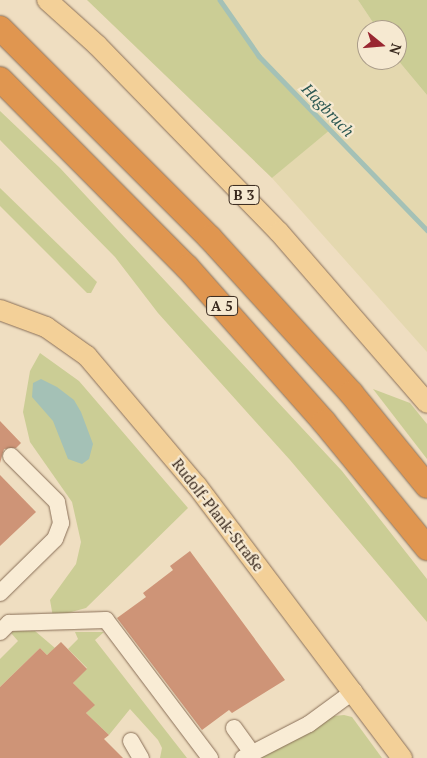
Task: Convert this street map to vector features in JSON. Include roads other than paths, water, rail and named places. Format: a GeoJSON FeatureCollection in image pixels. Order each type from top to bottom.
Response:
{"type":"FeatureCollection","features":[{"type":"Feature","properties":{"kind":"highway","name":"A 5"},"geometry":{"type":"LineString","coordinates":[[0,28],[217,245],[351,393],[427,486]]}},
{"type":"Feature","properties":{"kind":"highway","name":"A 5"},"geometry":{"type":"LineString","coordinates":[[0,80],[187,267],[324,422],[427,548]]}},
{"type":"Feature","properties":{"kind":"main road","name":"B 3"},"geometry":{"type":"LineString","coordinates":[[47,0],[98,46],[280,232],[427,403]]}},
{"type":"Feature","properties":{"kind":"main road","name":"Rudolf-Plank-Straße"},"geometry":{"type":"LineString","coordinates":[[0,310],[46,327],[87,356],[197,486],[354,690],[402,758]]}},
{"type":"Feature","properties":{"kind":"lane"},"geometry":{"type":"LineString","coordinates":[[0,593],[55,539],[61,523],[58,502],[11,456]]}},
{"type":"Feature","properties":{"kind":"lane"},"geometry":{"type":"LineString","coordinates":[[0,632],[10,623],[106,620],[210,758]]}},
{"type":"Feature","properties":{"kind":"lane"},"geometry":{"type":"LineString","coordinates":[[234,728],[248,756],[309,724],[354,690]]}},
{"type":"Feature","properties":{"kind":"lane"},"geometry":{"type":"LineString","coordinates":[[131,741],[141,758]]}},
{"type":"Feature","properties":{"kind":"waterway","name":"Hagbruch"},"geometry":{"type":"LineString","coordinates":[[220,0],[259,56],[427,230]]}}]}
